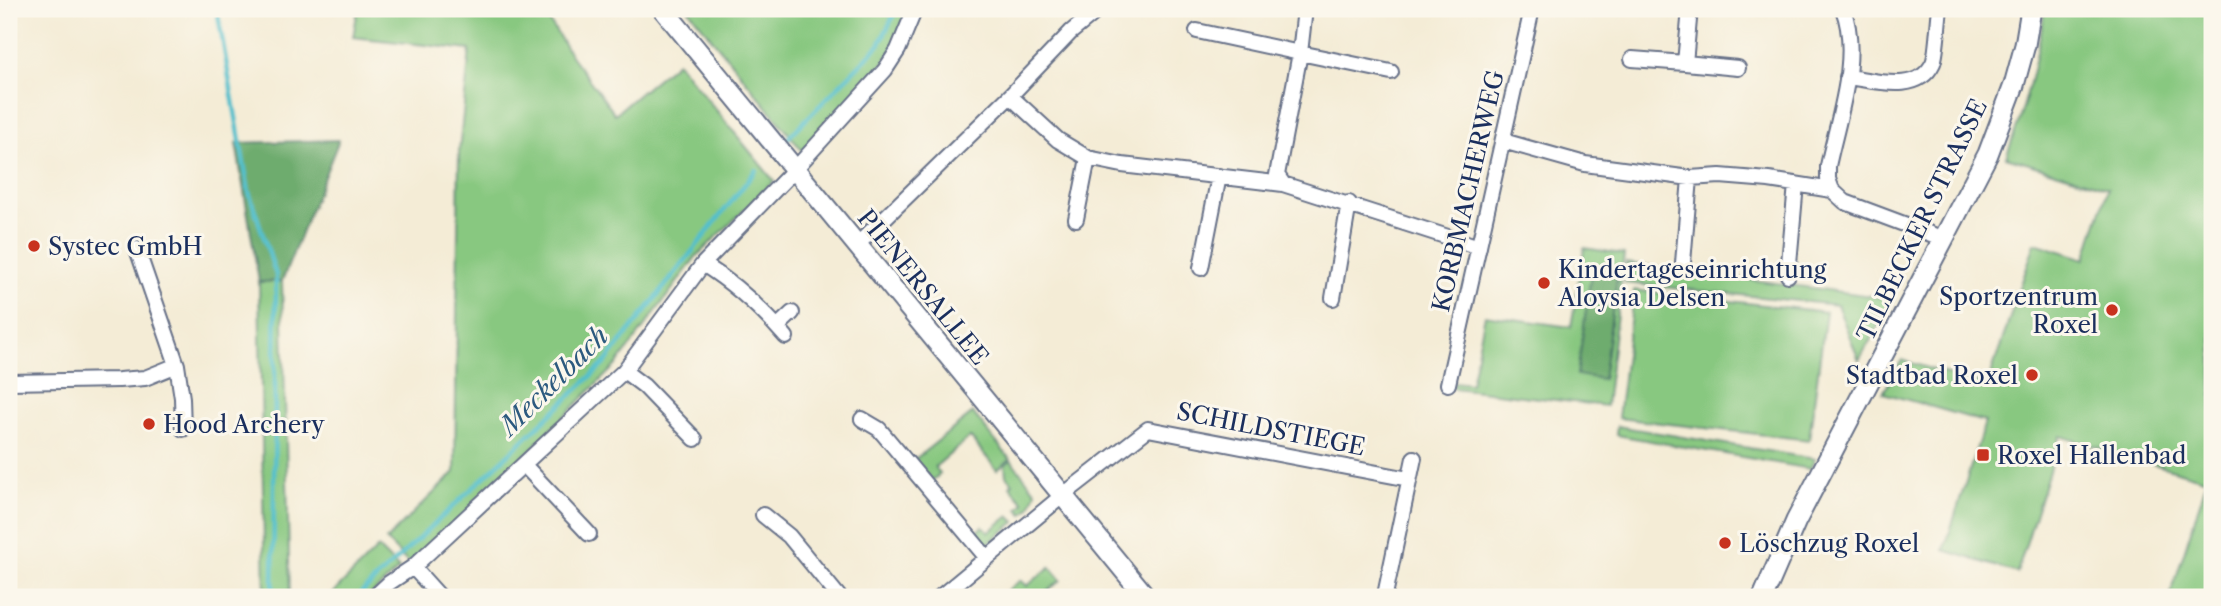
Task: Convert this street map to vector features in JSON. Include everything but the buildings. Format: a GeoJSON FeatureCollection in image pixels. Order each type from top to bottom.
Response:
{"type":"FeatureCollection","features":[{"type":"Feature","properties":{"kind":"main road","name":"PIENERSALLEE"},"geometry":{"type":"LineString","coordinates":[[663,9],[1146,597]]}},
{"type":"Feature","properties":{"kind":"main road","name":"TILBECKER STRASSE"},"geometry":{"type":"LineString","coordinates":[[1763,597],[1796,522],[1988,154],[2003,118],[2025,45],[2031,9]]}},
{"type":"Feature","properties":{"kind":"street"},"geometry":{"type":"LineString","coordinates":[[374,597],[389,583],[413,568],[624,370],[703,264],[796,168],[885,70],[904,38],[915,9]]}},
{"type":"Feature","properties":{"kind":"street"},"geometry":{"type":"LineString","coordinates":[[857,245],[1010,96],[1071,32],[1099,9]]}},
{"type":"Feature","properties":{"kind":"street"},"geometry":{"type":"LineString","coordinates":[[1283,184],[1277,175],[1306,9]]}},
{"type":"Feature","properties":{"kind":"street","name":"KORBMACHERWEG"},"geometry":{"type":"LineString","coordinates":[[1448,384],[1532,9]]}},
{"type":"Feature","properties":{"kind":"street"},"geometry":{"type":"LineString","coordinates":[[1685,63],[1690,9]]}},
{"type":"Feature","properties":{"kind":"street"},"geometry":{"type":"LineString","coordinates":[[1843,9],[1849,24],[1851,48],[1828,166],[1828,179],[1832,190],[1845,202],[1944,239]]}},
{"type":"Feature","properties":{"kind":"street"},"geometry":{"type":"LineString","coordinates":[[1847,76],[1899,84],[1917,80],[1933,63],[1940,9]]}},
{"type":"Feature","properties":{"kind":"street"},"geometry":{"type":"LineString","coordinates":[[1197,31],[1391,72]]}},
{"type":"Feature","properties":{"kind":"street"},"geometry":{"type":"LineString","coordinates":[[1632,58],[1738,68]]}},
{"type":"Feature","properties":{"kind":"street"},"geometry":{"type":"LineString","coordinates":[[1010,96],[1058,140],[1088,158],[1122,165],[1283,184],[1479,247]]}},
{"type":"Feature","properties":{"kind":"street"},"geometry":{"type":"LineString","coordinates":[[1503,141],[1585,164],[1690,178],[1720,176],[1832,190]]}},
{"type":"Feature","properties":{"kind":"street"},"geometry":{"type":"LineString","coordinates":[[1076,219],[1088,158]]}},
{"type":"Feature","properties":{"kind":"street"},"geometry":{"type":"LineString","coordinates":[[1201,268],[1219,176]]}},
{"type":"Feature","properties":{"kind":"street"},"geometry":{"type":"LineString","coordinates":[[1683,263],[1690,178]]}},
{"type":"Feature","properties":{"kind":"street"},"geometry":{"type":"LineString","coordinates":[[1788,275],[1796,184]]}},
{"type":"Feature","properties":{"kind":"street"},"geometry":{"type":"LineString","coordinates":[[1333,298],[1349,204]]}},
{"type":"Feature","properties":{"kind":"street"},"geometry":{"type":"LineString","coordinates":[[137,249],[177,365],[183,429]]}},
{"type":"Feature","properties":{"kind":"street"},"geometry":{"type":"LineString","coordinates":[[703,264],[730,281],[781,332],[792,313]]}},
{"type":"Feature","properties":{"kind":"street"},"geometry":{"type":"LineString","coordinates":[[9,382],[126,380],[145,378],[177,365]]}},
{"type":"Feature","properties":{"kind":"street"},"geometry":{"type":"LineString","coordinates":[[624,370],[644,386],[695,439]]}},
{"type":"Feature","properties":{"kind":"street"},"geometry":{"type":"LineString","coordinates":[[862,419],[879,429],[987,558]]}},
{"type":"Feature","properties":{"kind":"street","name":"SCHILDSTIEGE"},"geometry":{"type":"LineString","coordinates":[[950,594],[987,558],[1148,429],[1409,479]]}},
{"type":"Feature","properties":{"kind":"street"},"geometry":{"type":"LineString","coordinates":[[1385,595],[1414,458]]}},
{"type":"Feature","properties":{"kind":"street"},"geometry":{"type":"LineString","coordinates":[[524,466],[589,534]]}},
{"type":"Feature","properties":{"kind":"street"},"geometry":{"type":"LineString","coordinates":[[763,515],[789,536],[839,597]]}},
{"type":"Feature","properties":{"kind":"street"},"geometry":{"type":"LineString","coordinates":[[413,568],[440,597]]}},
{"type":"Feature","properties":{"kind":"green space"},"geometry":{"type":"Polygon","coordinates":[[[358,9],[542,9],[572,57],[615,114],[677,62],[774,181],[696,257],[617,364],[412,567],[386,540],[455,472],[459,151],[470,50],[353,37],[358,9]]]}},
{"type":"Feature","properties":{"kind":"green space"},"geometry":{"type":"Polygon","coordinates":[[[688,9],[908,9],[893,48],[881,67],[804,153],[688,9]]]}},
{"type":"Feature","properties":{"kind":"green space","name":"Sportzentrum Roxel"},"geometry":{"type":"Polygon","coordinates":[[[2045,9],[2212,9],[2212,597],[2170,597],[2207,480],[2060,436],[2017,573],[1944,550],[1985,422],[1883,393],[1902,360],[1987,386],[2035,243],[2085,259],[2108,188],[2006,157],[2030,84],[2045,9]]]}},
{"type":"Feature","properties":{"kind":"green space"},"geometry":{"type":"Polygon","coordinates":[[[339,140],[282,281],[259,282],[236,143],[339,140]]]}},
{"type":"Feature","properties":{"kind":"green space"},"geometry":{"type":"Polygon","coordinates":[[[1584,248],[1624,254],[1606,406],[1453,388],[1454,382],[1471,384],[1485,315],[1571,327],[1584,248]],[[1592,268],[1603,379],[1618,271],[1592,268]]]}},
{"type":"Feature","properties":{"kind":"green space"},"geometry":{"type":"Polygon","coordinates":[[[1626,263],[1894,299],[1859,360],[1837,305],[1625,283],[1626,263]]]}},
{"type":"Feature","properties":{"kind":"green space"},"geometry":{"type":"Polygon","coordinates":[[[1592,267],[1618,271],[1603,379],[1577,375],[1592,267]]]}},
{"type":"Feature","properties":{"kind":"green space"},"geometry":{"type":"Polygon","coordinates":[[[282,281],[290,597],[265,597],[259,282],[282,281]]]}},
{"type":"Feature","properties":{"kind":"green space"},"geometry":{"type":"Polygon","coordinates":[[[1634,290],[1826,312],[1809,440],[1618,418],[1634,290]]]}},
{"type":"Feature","properties":{"kind":"green space"},"geometry":{"type":"Polygon","coordinates":[[[973,413],[1010,459],[997,470],[970,437],[935,467],[940,474],[932,481],[914,460],[973,413]]]}},
{"type":"Feature","properties":{"kind":"green space"},"geometry":{"type":"Polygon","coordinates":[[[1617,426],[1815,459],[1810,469],[1616,435],[1617,426]]]}},
{"type":"Feature","properties":{"kind":"green space"},"geometry":{"type":"Polygon","coordinates":[[[1011,460],[1036,492],[1030,507],[1023,514],[1018,509],[1024,503],[1010,486],[1013,483],[1006,476],[1005,465],[1011,460]]]}},
{"type":"Feature","properties":{"kind":"green space"},"geometry":{"type":"Polygon","coordinates":[[[1009,516],[1015,522],[989,543],[985,543],[975,533],[983,526],[989,532],[1009,516]]]}},
{"type":"Feature","properties":{"kind":"green space"},"geometry":{"type":"Polygon","coordinates":[[[378,548],[399,569],[369,597],[329,597],[378,548]]]}},
{"type":"Feature","properties":{"kind":"green space"},"geometry":{"type":"Polygon","coordinates":[[[1050,567],[1061,580],[1040,597],[999,597],[1021,580],[1027,586],[1050,567]]]}},
{"type":"Feature","properties":{"kind":"waterway"},"geometry":{"type":"LineString","coordinates":[[217,9],[249,192],[276,275],[273,597]]}},
{"type":"Feature","properties":{"kind":"waterway","name":"Meckelbach"},"geometry":{"type":"LineString","coordinates":[[788,138],[879,45],[897,9]]}},
{"type":"Feature","properties":{"kind":"waterway","name":"Meckelbach"},"geometry":{"type":"LineString","coordinates":[[357,597],[604,364],[756,170]]}},
{"type":"Feature","properties":{"kind":"place","name":"Systec GmbH"},"geometry":{"type":"Point","coordinates":[34,246]}},
{"type":"Feature","properties":{"kind":"place","name":"Kindertageseinrichtung Aloysia Delsen"},"geometry":{"type":"Point","coordinates":[1544,283]}},
{"type":"Feature","properties":{"kind":"place","name":"Sportzentrum Roxel"},"geometry":{"type":"Point","coordinates":[2112,310]}},
{"type":"Feature","properties":{"kind":"place","name":"Stadtbad Roxel"},"geometry":{"type":"Point","coordinates":[2032,375]}},
{"type":"Feature","properties":{"kind":"place","name":"Hood Archery"},"geometry":{"type":"Point","coordinates":[149,424]}},
{"type":"Feature","properties":{"kind":"place","name":"Roxel Hallenbad"},"geometry":{"type":"Point","coordinates":[1983,455]}},
{"type":"Feature","properties":{"kind":"place","name":"Löschzug Roxel"},"geometry":{"type":"Point","coordinates":[1725,543]}}]}
